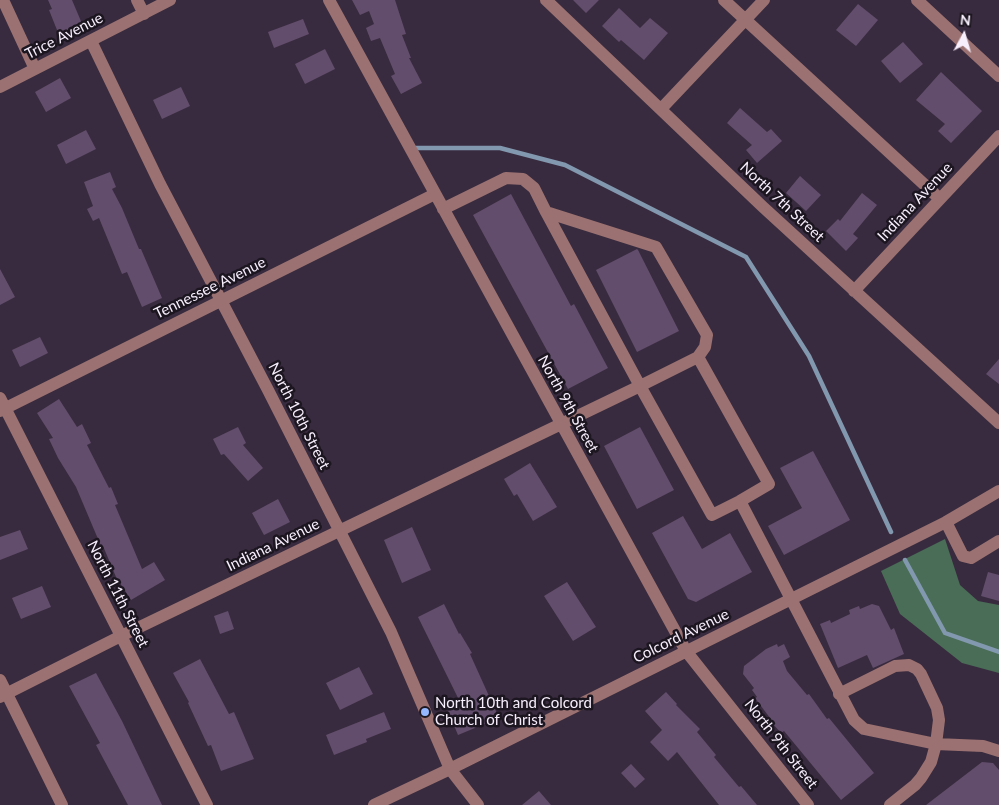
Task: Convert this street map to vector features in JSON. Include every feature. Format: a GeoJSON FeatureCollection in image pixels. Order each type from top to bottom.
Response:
{"type":"FeatureCollection","features":[{"type":"Feature","properties":{"kind":"street"},"geometry":{"type":"LineString","coordinates":[[3,0],[35,69]]}},
{"type":"Feature","properties":{"kind":"street"},"geometry":{"type":"LineString","coordinates":[[137,0],[144,14]]}},
{"type":"Feature","properties":{"kind":"street","name":"Trice Avenue"},"geometry":{"type":"LineString","coordinates":[[0,86],[170,0]]}},
{"type":"Feature","properties":{"kind":"street","name":"North 9th Street"},"geometry":{"type":"LineString","coordinates":[[329,0],[686,651],[808,805]]}},
{"type":"Feature","properties":{"kind":"street","name":"North 7th Street"},"geometry":{"type":"LineString","coordinates":[[546,0],[854,291],[999,423]]}},
{"type":"Feature","properties":{"kind":"street"},"geometry":{"type":"LineString","coordinates":[[724,0],[940,199]]}},
{"type":"Feature","properties":{"kind":"street"},"geometry":{"type":"LineString","coordinates":[[661,110],[764,0]]}},
{"type":"Feature","properties":{"kind":"street"},"geometry":{"type":"LineString","coordinates":[[917,0],[999,76]]}},
{"type":"Feature","properties":{"kind":"street","name":"North 10th Street"},"geometry":{"type":"LineString","coordinates":[[91,41],[160,184],[391,632],[450,769],[478,805]]}},
{"type":"Feature","properties":{"kind":"street","name":"Indiana Avenue"},"geometry":{"type":"LineString","coordinates":[[854,291],[999,136]]}},
{"type":"Feature","properties":{"kind":"street"},"geometry":{"type":"LineString","coordinates":[[443,209],[506,178],[523,180],[534,188],[546,212],[640,386],[712,516],[770,484],[698,357],[705,347],[707,335],[656,247],[546,212]]}},
{"type":"Feature","properties":{"kind":"street","name":"Tennessee Avenue"},"geometry":{"type":"LineString","coordinates":[[2,406],[221,301],[435,194]]}},
{"type":"Feature","properties":{"kind":"street","name":"Indiana Avenue"},"geometry":{"type":"LineString","coordinates":[[3,695],[698,357]]}},
{"type":"Feature","properties":{"kind":"street","name":"North 11th Street"},"geometry":{"type":"LineString","coordinates":[[2,406],[207,805]]}},
{"type":"Feature","properties":{"kind":"street","name":"Colcord Avenue"},"geometry":{"type":"LineString","coordinates":[[374,805],[946,522],[999,490]]}},
{"type":"Feature","properties":{"kind":"street"},"geometry":{"type":"LineString","coordinates":[[740,501],[854,720],[864,729],[936,744],[984,746],[999,750]]}},
{"type":"Feature","properties":{"kind":"street"},"geometry":{"type":"LineString","coordinates":[[946,522],[963,556],[970,558],[999,541]]}},
{"type":"Feature","properties":{"kind":"street"},"geometry":{"type":"LineString","coordinates":[[839,694],[895,666],[910,666],[922,674],[937,708],[940,720],[936,744],[931,762],[921,778],[890,805]]}},
{"type":"Feature","properties":{"kind":"street"},"geometry":{"type":"LineString","coordinates":[[0,680],[3,695],[62,805]]}},
{"type":"Feature","properties":{"kind":"green space"},"geometry":{"type":"Polygon","coordinates":[[[945,539],[960,585],[978,601],[999,605],[999,673],[962,663],[900,614],[881,571],[945,539]]]}},
{"type":"Feature","properties":{"kind":"building"},"geometry":{"type":"Polygon","coordinates":[[[48,0],[72,0],[83,26],[59,35],[49,10],[52,9],[48,0]]]}},
{"type":"Feature","properties":{"kind":"building"},"geometry":{"type":"Polygon","coordinates":[[[352,0],[395,0],[406,34],[402,35],[411,58],[409,58],[422,83],[401,94],[391,76],[395,74],[380,38],[371,41],[366,28],[374,24],[369,11],[360,15],[352,0]]]}},
{"type":"Feature","properties":{"kind":"building"},"geometry":{"type":"Polygon","coordinates":[[[573,0],[599,0],[586,13],[573,0]]]}},
{"type":"Feature","properties":{"kind":"building"},"geometry":{"type":"Polygon","coordinates":[[[858,4],[878,20],[856,46],[836,30],[858,4]]]}},
{"type":"Feature","properties":{"kind":"building"},"geometry":{"type":"Polygon","coordinates":[[[619,8],[640,28],[650,18],[668,33],[644,60],[621,40],[619,42],[602,26],[619,8]]]}},
{"type":"Feature","properties":{"kind":"building"},"geometry":{"type":"Polygon","coordinates":[[[303,19],[309,34],[274,48],[268,32],[303,19]]]}},
{"type":"Feature","properties":{"kind":"building"},"geometry":{"type":"Polygon","coordinates":[[[903,42],[923,64],[900,83],[881,61],[903,42]]]}},
{"type":"Feature","properties":{"kind":"building"},"geometry":{"type":"Polygon","coordinates":[[[325,49],[335,69],[305,84],[295,64],[325,49]]]}},
{"type":"Feature","properties":{"kind":"building"},"geometry":{"type":"Polygon","coordinates":[[[941,72],[982,111],[951,143],[938,131],[945,124],[916,100],[941,72]]]}},
{"type":"Feature","properties":{"kind":"building"},"geometry":{"type":"Polygon","coordinates":[[[60,78],[71,98],[46,112],[35,92],[60,78]]]}},
{"type":"Feature","properties":{"kind":"building"},"geometry":{"type":"Polygon","coordinates":[[[181,87],[190,106],[162,119],[153,100],[181,87]]]}},
{"type":"Feature","properties":{"kind":"building"},"geometry":{"type":"Polygon","coordinates":[[[740,108],[767,132],[771,129],[782,141],[757,163],[746,150],[752,145],[727,123],[740,108]]]}},
{"type":"Feature","properties":{"kind":"building"},"geometry":{"type":"Polygon","coordinates":[[[86,130],[96,149],[66,164],[57,145],[86,130]]]}},
{"type":"Feature","properties":{"kind":"building"},"geometry":{"type":"Polygon","coordinates":[[[110,172],[116,187],[112,189],[162,298],[142,307],[127,272],[122,274],[99,218],[93,221],[87,209],[93,206],[84,182],[110,172]]]}},
{"type":"Feature","properties":{"kind":"building"},"geometry":{"type":"Polygon","coordinates":[[[800,176],[821,195],[806,211],[786,193],[800,176]]]}},
{"type":"Feature","properties":{"kind":"building"},"geometry":{"type":"Polygon","coordinates":[[[862,193],[877,205],[853,234],[858,238],[846,251],[826,231],[838,219],[840,221],[862,193]]]}},
{"type":"Feature","properties":{"kind":"building"},"geometry":{"type":"Polygon","coordinates":[[[511,194],[571,306],[574,304],[608,368],[568,389],[473,215],[511,194]]]}},
{"type":"Feature","properties":{"kind":"building"},"geometry":{"type":"Polygon","coordinates":[[[637,249],[679,331],[637,352],[596,270],[637,249]]]}},
{"type":"Feature","properties":{"kind":"building"},"geometry":{"type":"Polygon","coordinates":[[[0,269],[15,297],[0,305],[0,269]]]}},
{"type":"Feature","properties":{"kind":"building"},"geometry":{"type":"Polygon","coordinates":[[[40,337],[48,353],[20,367],[12,350],[40,337]]]}},
{"type":"Feature","properties":{"kind":"building"},"geometry":{"type":"Polygon","coordinates":[[[999,359],[999,384],[986,374],[999,359]]]}},
{"type":"Feature","properties":{"kind":"building"},"geometry":{"type":"Polygon","coordinates":[[[59,399],[77,427],[82,424],[91,443],[87,445],[109,488],[111,487],[118,504],[115,505],[142,569],[154,562],[165,580],[131,600],[116,577],[76,487],[49,439],[53,438],[37,413],[59,399]]]}},
{"type":"Feature","properties":{"kind":"building"},"geometry":{"type":"Polygon","coordinates":[[[238,427],[246,443],[243,445],[263,468],[248,481],[224,454],[221,455],[213,439],[238,427]]]}},
{"type":"Feature","properties":{"kind":"building"},"geometry":{"type":"Polygon","coordinates":[[[640,427],[674,490],[637,509],[604,446],[640,427]]]}},
{"type":"Feature","properties":{"kind":"building"},"geometry":{"type":"Polygon","coordinates":[[[813,451],[850,520],[784,555],[768,526],[802,508],[780,468],[813,451]]]}},
{"type":"Feature","properties":{"kind":"building"},"geometry":{"type":"Polygon","coordinates":[[[530,463],[557,507],[533,521],[517,494],[514,496],[504,479],[530,463]]]}},
{"type":"Feature","properties":{"kind":"building"},"geometry":{"type":"Polygon","coordinates":[[[278,499],[290,522],[264,535],[252,513],[278,499]]]}},
{"type":"Feature","properties":{"kind":"building"},"geometry":{"type":"Polygon","coordinates":[[[683,516],[702,549],[730,533],[752,572],[696,602],[688,599],[652,533],[683,516]]]}},
{"type":"Feature","properties":{"kind":"building"},"geometry":{"type":"Polygon","coordinates":[[[412,527],[431,570],[402,583],[384,540],[412,527]]]}},
{"type":"Feature","properties":{"kind":"building"},"geometry":{"type":"Polygon","coordinates":[[[20,530],[28,549],[0,560],[0,537],[20,530]]]}},
{"type":"Feature","properties":{"kind":"building"},"geometry":{"type":"Polygon","coordinates":[[[988,572],[999,575],[999,601],[981,596],[988,572]]]}},
{"type":"Feature","properties":{"kind":"building"},"geometry":{"type":"Polygon","coordinates":[[[567,582],[596,627],[573,641],[544,596],[567,582]]]}},
{"type":"Feature","properties":{"kind":"building"},"geometry":{"type":"Polygon","coordinates":[[[42,586],[51,607],[21,619],[12,598],[42,586]]]}},
{"type":"Feature","properties":{"kind":"building"},"geometry":{"type":"Polygon","coordinates":[[[444,604],[459,634],[472,653],[470,654],[499,718],[458,735],[448,711],[462,706],[418,617],[444,604]]]}},
{"type":"Feature","properties":{"kind":"building"},"geometry":{"type":"Polygon","coordinates":[[[872,604],[879,606],[891,630],[894,628],[904,654],[873,668],[867,655],[838,668],[820,624],[830,620],[831,623],[850,614],[849,610],[859,606],[860,609],[872,604]]]}},
{"type":"Feature","properties":{"kind":"building"},"geometry":{"type":"Polygon","coordinates":[[[228,611],[234,629],[220,634],[214,616],[228,611]]]}},
{"type":"Feature","properties":{"kind":"building"},"geometry":{"type":"Polygon","coordinates":[[[777,644],[778,647],[784,644],[790,657],[783,661],[787,671],[807,695],[809,694],[827,719],[829,718],[874,773],[841,800],[784,731],[781,733],[772,723],[755,698],[757,697],[752,690],[754,688],[743,674],[744,666],[766,649],[777,644]]]}},
{"type":"Feature","properties":{"kind":"building"},"geometry":{"type":"Polygon","coordinates":[[[200,659],[229,714],[234,712],[254,759],[221,771],[211,745],[208,746],[189,702],[173,673],[200,659]]]}},
{"type":"Feature","properties":{"kind":"building"},"geometry":{"type":"Polygon","coordinates":[[[359,667],[373,694],[340,710],[326,683],[359,667]]]}},
{"type":"Feature","properties":{"kind":"building"},"geometry":{"type":"Polygon","coordinates":[[[96,673],[122,721],[162,805],[128,805],[96,745],[100,743],[69,686],[96,673]]]}},
{"type":"Feature","properties":{"kind":"building"},"geometry":{"type":"Polygon","coordinates":[[[666,692],[700,729],[697,732],[716,755],[714,757],[757,805],[719,805],[677,752],[668,761],[650,742],[662,730],[645,711],[666,692]]]}},
{"type":"Feature","properties":{"kind":"building"},"geometry":{"type":"Polygon","coordinates":[[[384,712],[391,729],[366,739],[367,742],[334,755],[326,735],[384,712]]]}},
{"type":"Feature","properties":{"kind":"building"},"geometry":{"type":"Polygon","coordinates":[[[982,762],[993,763],[999,770],[999,805],[926,805],[982,762]]]}},
{"type":"Feature","properties":{"kind":"building"},"geometry":{"type":"Polygon","coordinates":[[[631,764],[645,779],[635,788],[621,773],[631,764]]]}},
{"type":"Feature","properties":{"kind":"building"},"geometry":{"type":"Polygon","coordinates":[[[539,791],[551,805],[522,805],[539,791]]]}},
{"type":"Feature","properties":{"kind":"waterway"},"geometry":{"type":"LineString","coordinates":[[416,148],[500,148],[565,165],[746,257],[809,356],[891,532]]}},
{"type":"Feature","properties":{"kind":"waterway"},"geometry":{"type":"LineString","coordinates":[[905,560],[945,633],[999,652]]}},
{"type":"Feature","properties":{"kind":"place","name":"North 10th and Colcord Church of Christ"},"geometry":{"type":"Point","coordinates":[425,712]}}]}
